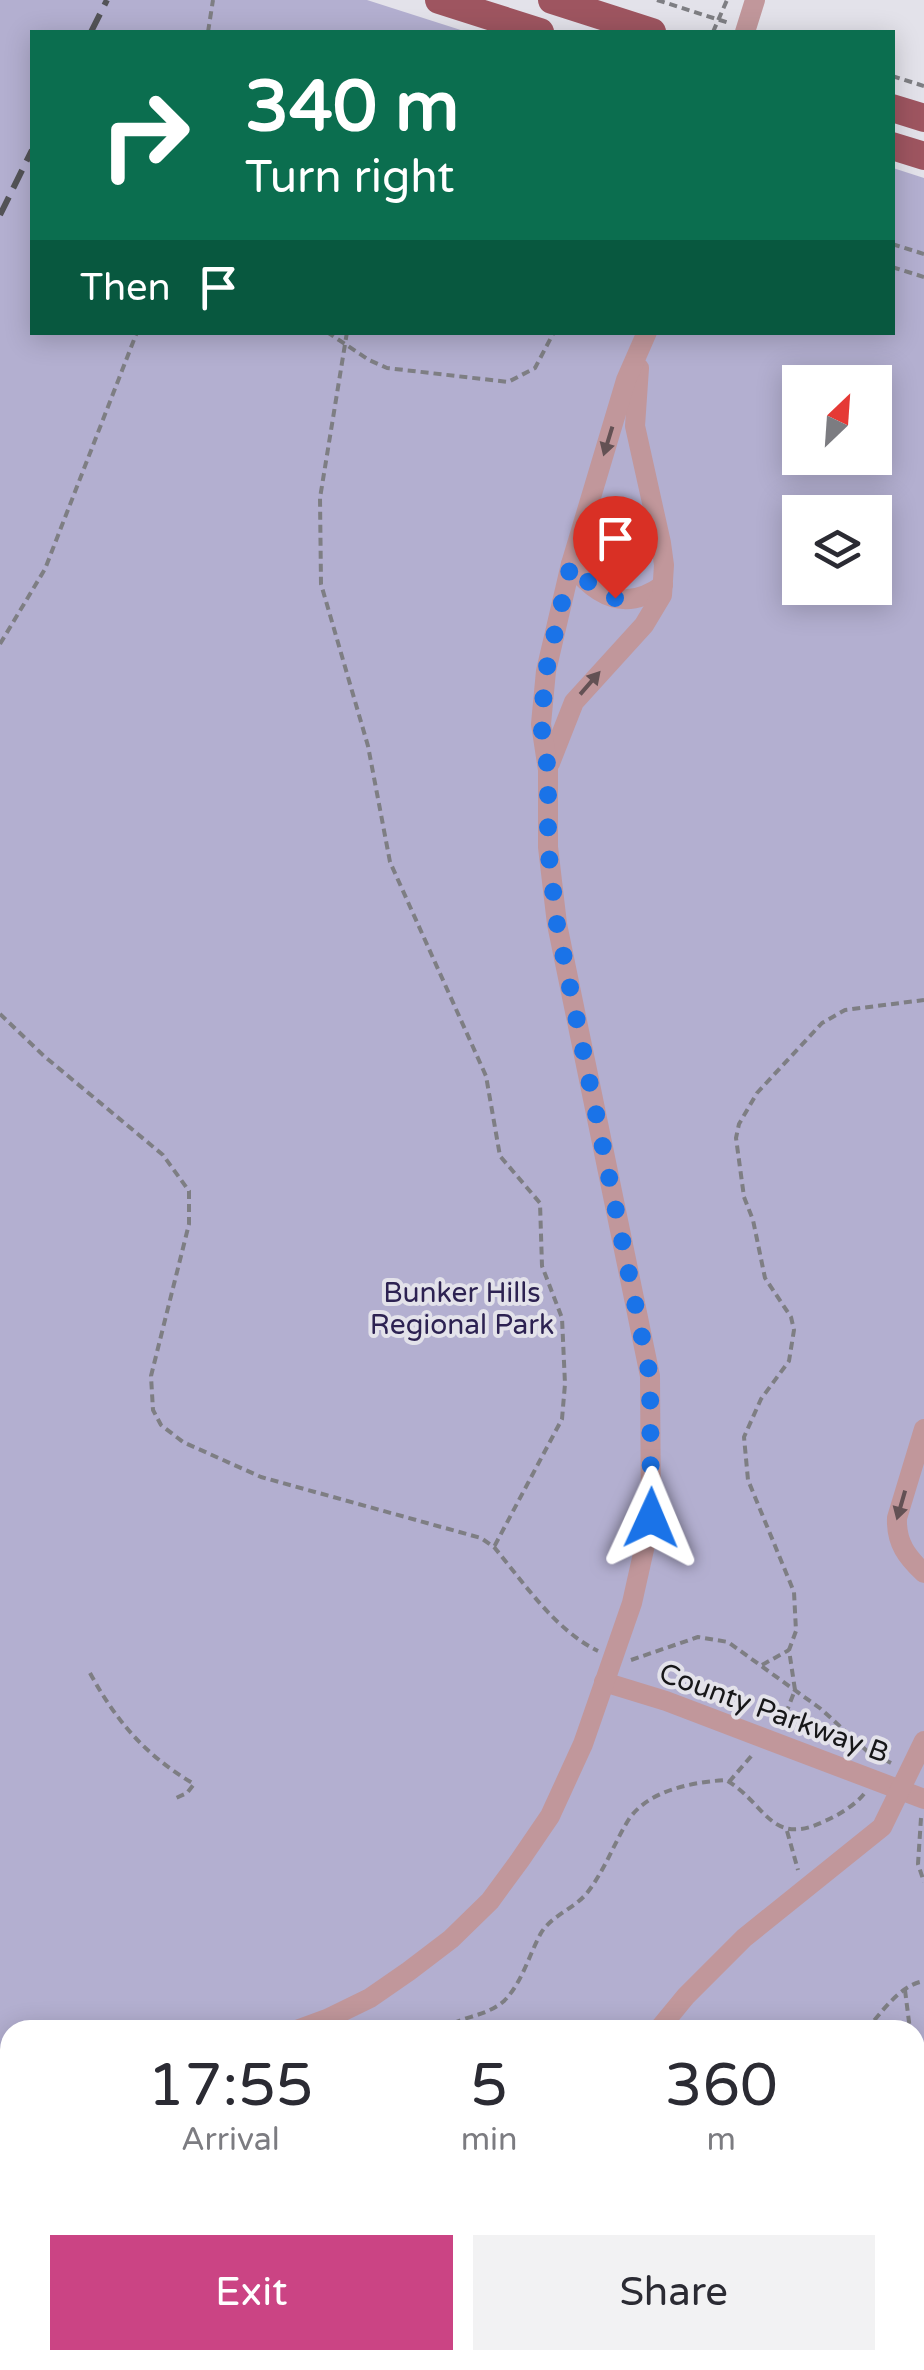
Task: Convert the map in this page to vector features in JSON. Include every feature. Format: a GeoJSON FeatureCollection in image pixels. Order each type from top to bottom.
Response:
{"type":"FeatureCollection","features":[{"type":"Feature","properties":{"kind":"main road"},"geometry":{"type":"LineString","coordinates":[[438,0],[534,30]]}},
{"type":"Feature","properties":{"kind":"main road"},"geometry":{"type":"LineString","coordinates":[[552,0],[646,30]]}},
{"type":"Feature","properties":{"kind":"main road"},"geometry":{"type":"LineString","coordinates":[[895,109],[924,118]]}},
{"type":"Feature","properties":{"kind":"main road"},"geometry":{"type":"LineString","coordinates":[[895,147],[924,156]]}},
{"type":"Feature","properties":{"kind":"street"},"geometry":{"type":"LineString","coordinates":[[746,30],[754,0]]}},
{"type":"Feature","properties":{"kind":"street"},"geometry":{"type":"LineString","coordinates":[[327,2020],[370,1998],[451,1939],[490,1900],[550,1816],[583,1744],[632,1603],[651,1518],[650,1376],[557,924],[548,848],[548,770],[541,724],[546,671],[571,564],[626,380],[643,341]]}},
{"type":"Feature","properties":{"kind":"street"},"geometry":{"type":"LineString","coordinates":[[548,770],[574,702],[644,624],[656,608],[664,584],[661,543],[635,426],[643,341]]}},
{"type":"Feature","properties":{"kind":"street"},"geometry":{"type":"LineString","coordinates":[[571,564],[599,593],[615,598],[634,599],[664,584]]}},
{"type":"Feature","properties":{"kind":"street"},"geometry":{"type":"LineString","coordinates":[[924,1430],[896,1518],[903,1550],[924,1573]]}},
{"type":"Feature","properties":{"kind":"street","name":"County Parkway B"},"geometry":{"type":"LineString","coordinates":[[604,1682],[666,1701],[924,1799]]}},
{"type":"Feature","properties":{"kind":"street"},"geometry":{"type":"LineString","coordinates":[[667,2020],[718,1963],[803,1888],[882,1828],[924,1742]]}},
{"type":"Feature","properties":{"kind":"path"},"geometry":{"type":"LineString","coordinates":[[208,30],[212,0]]}},
{"type":"Feature","properties":{"kind":"path"},"geometry":{"type":"LineString","coordinates":[[657,0],[716,19]]}},
{"type":"Feature","properties":{"kind":"path"},"geometry":{"type":"LineString","coordinates":[[713,30],[727,0]]}},
{"type":"Feature","properties":{"kind":"path"},"geometry":{"type":"LineString","coordinates":[[895,77],[924,86]]}},
{"type":"Feature","properties":{"kind":"path"},"geometry":{"type":"LineString","coordinates":[[895,245],[924,254]]}},
{"type":"Feature","properties":{"kind":"path"},"geometry":{"type":"LineString","coordinates":[[895,268],[924,277]]}},
{"type":"Feature","properties":{"kind":"path"},"geometry":{"type":"LineString","coordinates":[[0,644],[45,569],[136,335]]}},
{"type":"Feature","properties":{"kind":"path"},"geometry":{"type":"LineString","coordinates":[[331,335],[387,368],[508,382],[535,368],[552,335]]}},
{"type":"Feature","properties":{"kind":"path"},"geometry":{"type":"LineString","coordinates":[[347,335],[320,498],[321,584],[368,746],[390,862],[486,1076],[500,1156],[540,1203],[542,1266],[562,1318],[562,1419],[494,1547]]}},
{"type":"Feature","properties":{"kind":"path"},"geometry":{"type":"LineString","coordinates":[[795,1690],[788,1650],[796,1631],[794,1592],[748,1480],[744,1437],[760,1399],[788,1361],[794,1330],[791,1317],[765,1278],[744,1197],[736,1138],[748,1107],[769,1078],[835,1014],[924,1000]]}},
{"type":"Feature","properties":{"kind":"path"},"geometry":{"type":"LineString","coordinates":[[0,1014],[79,1086],[163,1154],[189,1191],[189,1224],[151,1376],[154,1410],[161,1426],[183,1442],[262,1477],[468,1531],[494,1547],[550,1613],[596,1651]]}},
{"type":"Feature","properties":{"kind":"path"},"geometry":{"type":"LineString","coordinates":[[633,1660],[680,1642],[707,1637],[728,1642],[883,1760]]}},
{"type":"Feature","properties":{"kind":"path"},"geometry":{"type":"LineString","coordinates":[[761,1665],[788,1650]]}},
{"type":"Feature","properties":{"kind":"path"},"geometry":{"type":"LineString","coordinates":[[90,1673],[112,1713],[147,1750],[194,1784],[176,1798]]}},
{"type":"Feature","properties":{"kind":"path"},"geometry":{"type":"LineString","coordinates":[[459,2020],[487,2012],[506,1999],[543,1930],[586,1895],[608,1863],[629,1820],[655,1796],[693,1784],[726,1780],[787,1831],[828,1820],[862,1798]]}},
{"type":"Feature","properties":{"kind":"path"},"geometry":{"type":"LineString","coordinates":[[919,1823],[918,1864],[924,1882]]}},
{"type":"Feature","properties":{"kind":"path"},"geometry":{"type":"LineString","coordinates":[[787,1831],[803,1888]]}},
{"type":"Feature","properties":{"kind":"path"},"geometry":{"type":"LineString","coordinates":[[875,2020],[905,1990],[924,1982]]}},
{"type":"Feature","properties":{"kind":"path"},"geometry":{"type":"LineString","coordinates":[[905,1990],[909,2020]]}},
{"type":"Feature","properties":{"kind":"green space","name":"Bunker Hills Regional Park"},"geometry":{"type":"Polygon","coordinates":[[[0,0],[367,0],[461,30],[30,30],[30,335],[895,335],[895,169],[924,178],[924,2020],[0,2020],[0,0]]]}},
{"type":"Feature","properties":{"kind":"building"},"geometry":{"type":"Polygon","coordinates":[[[600,514],[620,520],[612,546],[593,540],[600,514]]]}},
{"type":"Feature","properties":{"kind":"railway"},"geometry":{"type":"LineString","coordinates":[[92,30],[107,0]]}},
{"type":"Feature","properties":{"kind":"railway"},"geometry":{"type":"LineString","coordinates":[[0,215],[30,154]]}},
{"type":"Feature","properties":{"kind":"route"},"geometry":{"type":"LineString","coordinates":[[615,598],[599,593],[571,564],[546,671],[541,724],[548,770],[548,848],[557,924],[650,1376],[651,1518]]}}]}
